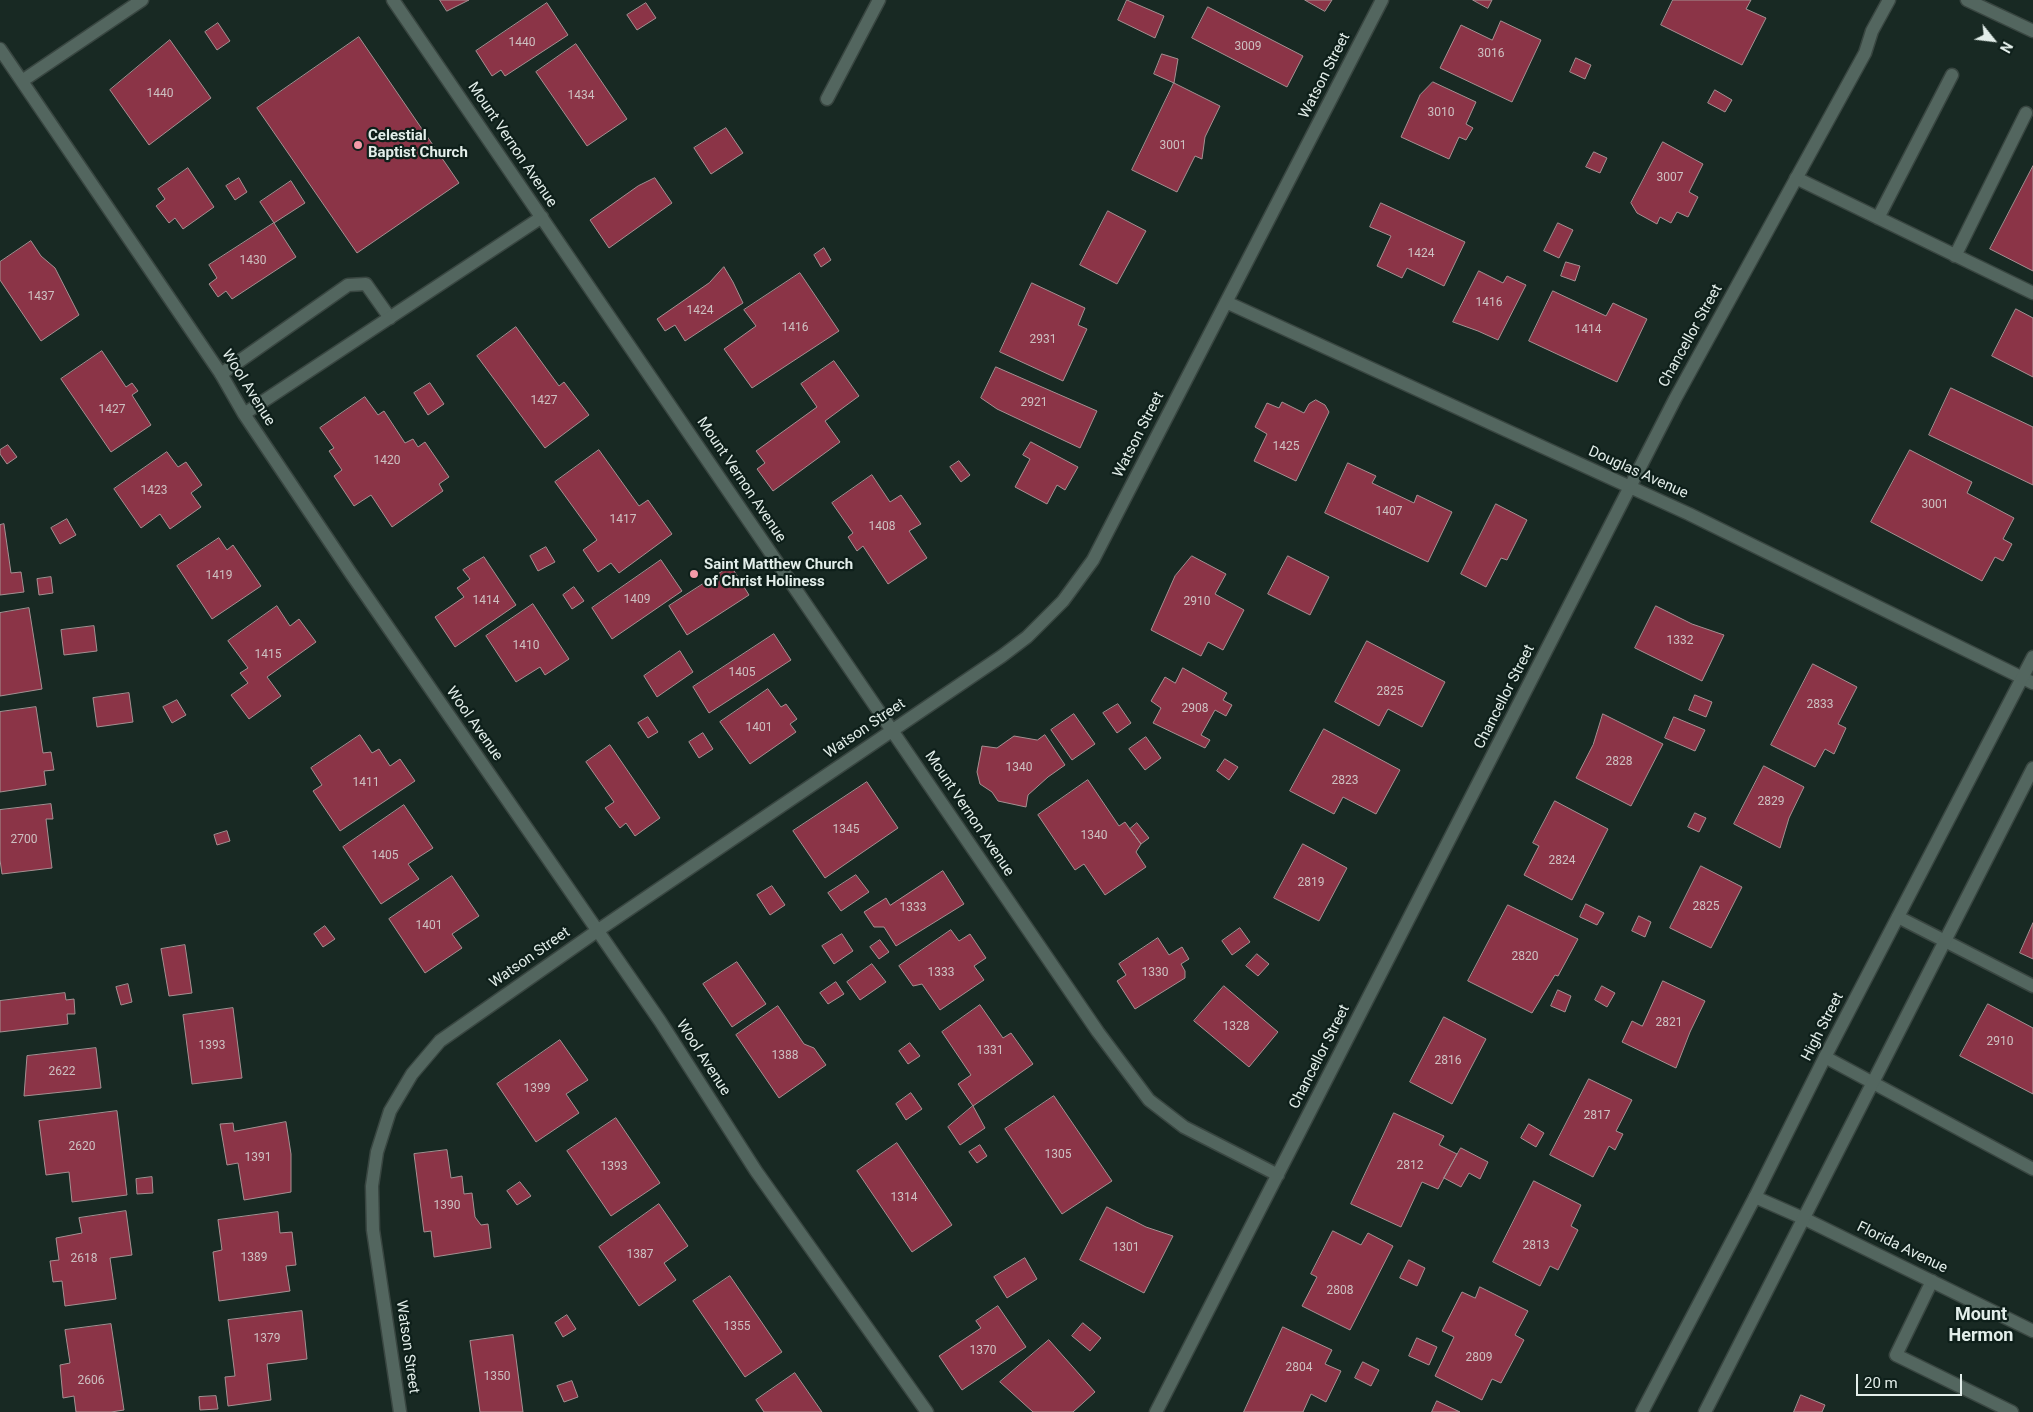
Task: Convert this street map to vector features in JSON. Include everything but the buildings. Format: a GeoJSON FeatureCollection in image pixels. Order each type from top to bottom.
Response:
{"type":"FeatureCollection","features":[{"type":"Feature","properties":{"kind":"street"},"geometry":{"type":"LineString","coordinates":[[22,81],[142,0]]}},
{"type":"Feature","properties":{"kind":"street","name":"Mount Vernon Avenue"},"geometry":{"type":"LineString","coordinates":[[394,0],[1098,1032],[1150,1100],[1184,1126],[1278,1175]]}},
{"type":"Feature","properties":{"kind":"street"},"geometry":{"type":"LineString","coordinates":[[827,100],[879,0]]}},
{"type":"Feature","properties":{"kind":"street","name":"Watson Street"},"geometry":{"type":"LineString","coordinates":[[400,1412],[373,1230],[372,1186],[377,1152],[390,1111],[412,1074],[440,1041],[1002,656],[1027,637],[1063,601],[1093,560],[1382,0]]}},
{"type":"Feature","properties":{"kind":"street","name":"Chancellor Street"},"geometry":{"type":"LineString","coordinates":[[1156,1412],[1675,399],[1865,52],[1872,31],[1889,0]]}},
{"type":"Feature","properties":{"kind":"street"},"geometry":{"type":"LineString","coordinates":[[1967,0],[2033,31]]}},
{"type":"Feature","properties":{"kind":"street","name":"Wool Avenue"},"geometry":{"type":"LineString","coordinates":[[0,49],[221,374],[244,414],[352,575],[660,1022],[756,1171],[927,1412]]}},
{"type":"Feature","properties":{"kind":"street"},"geometry":{"type":"LineString","coordinates":[[1878,218],[1952,75]]}},
{"type":"Feature","properties":{"kind":"street"},"geometry":{"type":"LineString","coordinates":[[1956,256],[2026,113]]}},
{"type":"Feature","properties":{"kind":"street"},"geometry":{"type":"LineString","coordinates":[[1796,178],[2033,293]]}},
{"type":"Feature","properties":{"kind":"street"},"geometry":{"type":"LineString","coordinates":[[244,414],[542,217]]}},
{"type":"Feature","properties":{"kind":"street"},"geometry":{"type":"LineString","coordinates":[[221,374],[348,285],[366,284],[390,318]]}},
{"type":"Feature","properties":{"kind":"street","name":"Douglas Avenue"},"geometry":{"type":"LineString","coordinates":[[1226,302],[1689,514],[2028,680]]}},
{"type":"Feature","properties":{"kind":"street","name":"High Street"},"geometry":{"type":"LineString","coordinates":[[1642,1412],[1755,1197],[1824,1058],[1898,917],[2028,680],[2033,657]]}},
{"type":"Feature","properties":{"kind":"street"},"geometry":{"type":"LineString","coordinates":[[1705,1412],[1805,1219],[2033,768]]}},
{"type":"Feature","properties":{"kind":"street"},"geometry":{"type":"LineString","coordinates":[[1898,917],[2033,986]]}},
{"type":"Feature","properties":{"kind":"street"},"geometry":{"type":"LineString","coordinates":[[1824,1058],[2033,1169]]}},
{"type":"Feature","properties":{"kind":"street","name":"Florida Avenue"},"geometry":{"type":"LineString","coordinates":[[1755,1197],[1805,1219],[2033,1331]]}},
{"type":"Feature","properties":{"kind":"street"},"geometry":{"type":"LineString","coordinates":[[1932,1281],[1896,1355],[2012,1412]]}},
{"type":"Feature","properties":{"kind":"place","name":"Celestial Baptist Church"},"geometry":{"type":"Point","coordinates":[358,145]}},
{"type":"Feature","properties":{"kind":"place","name":"Saint Matthew Church of Christ Holiness"},"geometry":{"type":"Point","coordinates":[694,574]}},
{"type":"Feature","properties":{"kind":"district","name":"Mount Hermon"},"geometry":{"type":"Point","coordinates":[1981,1325]}}]}
